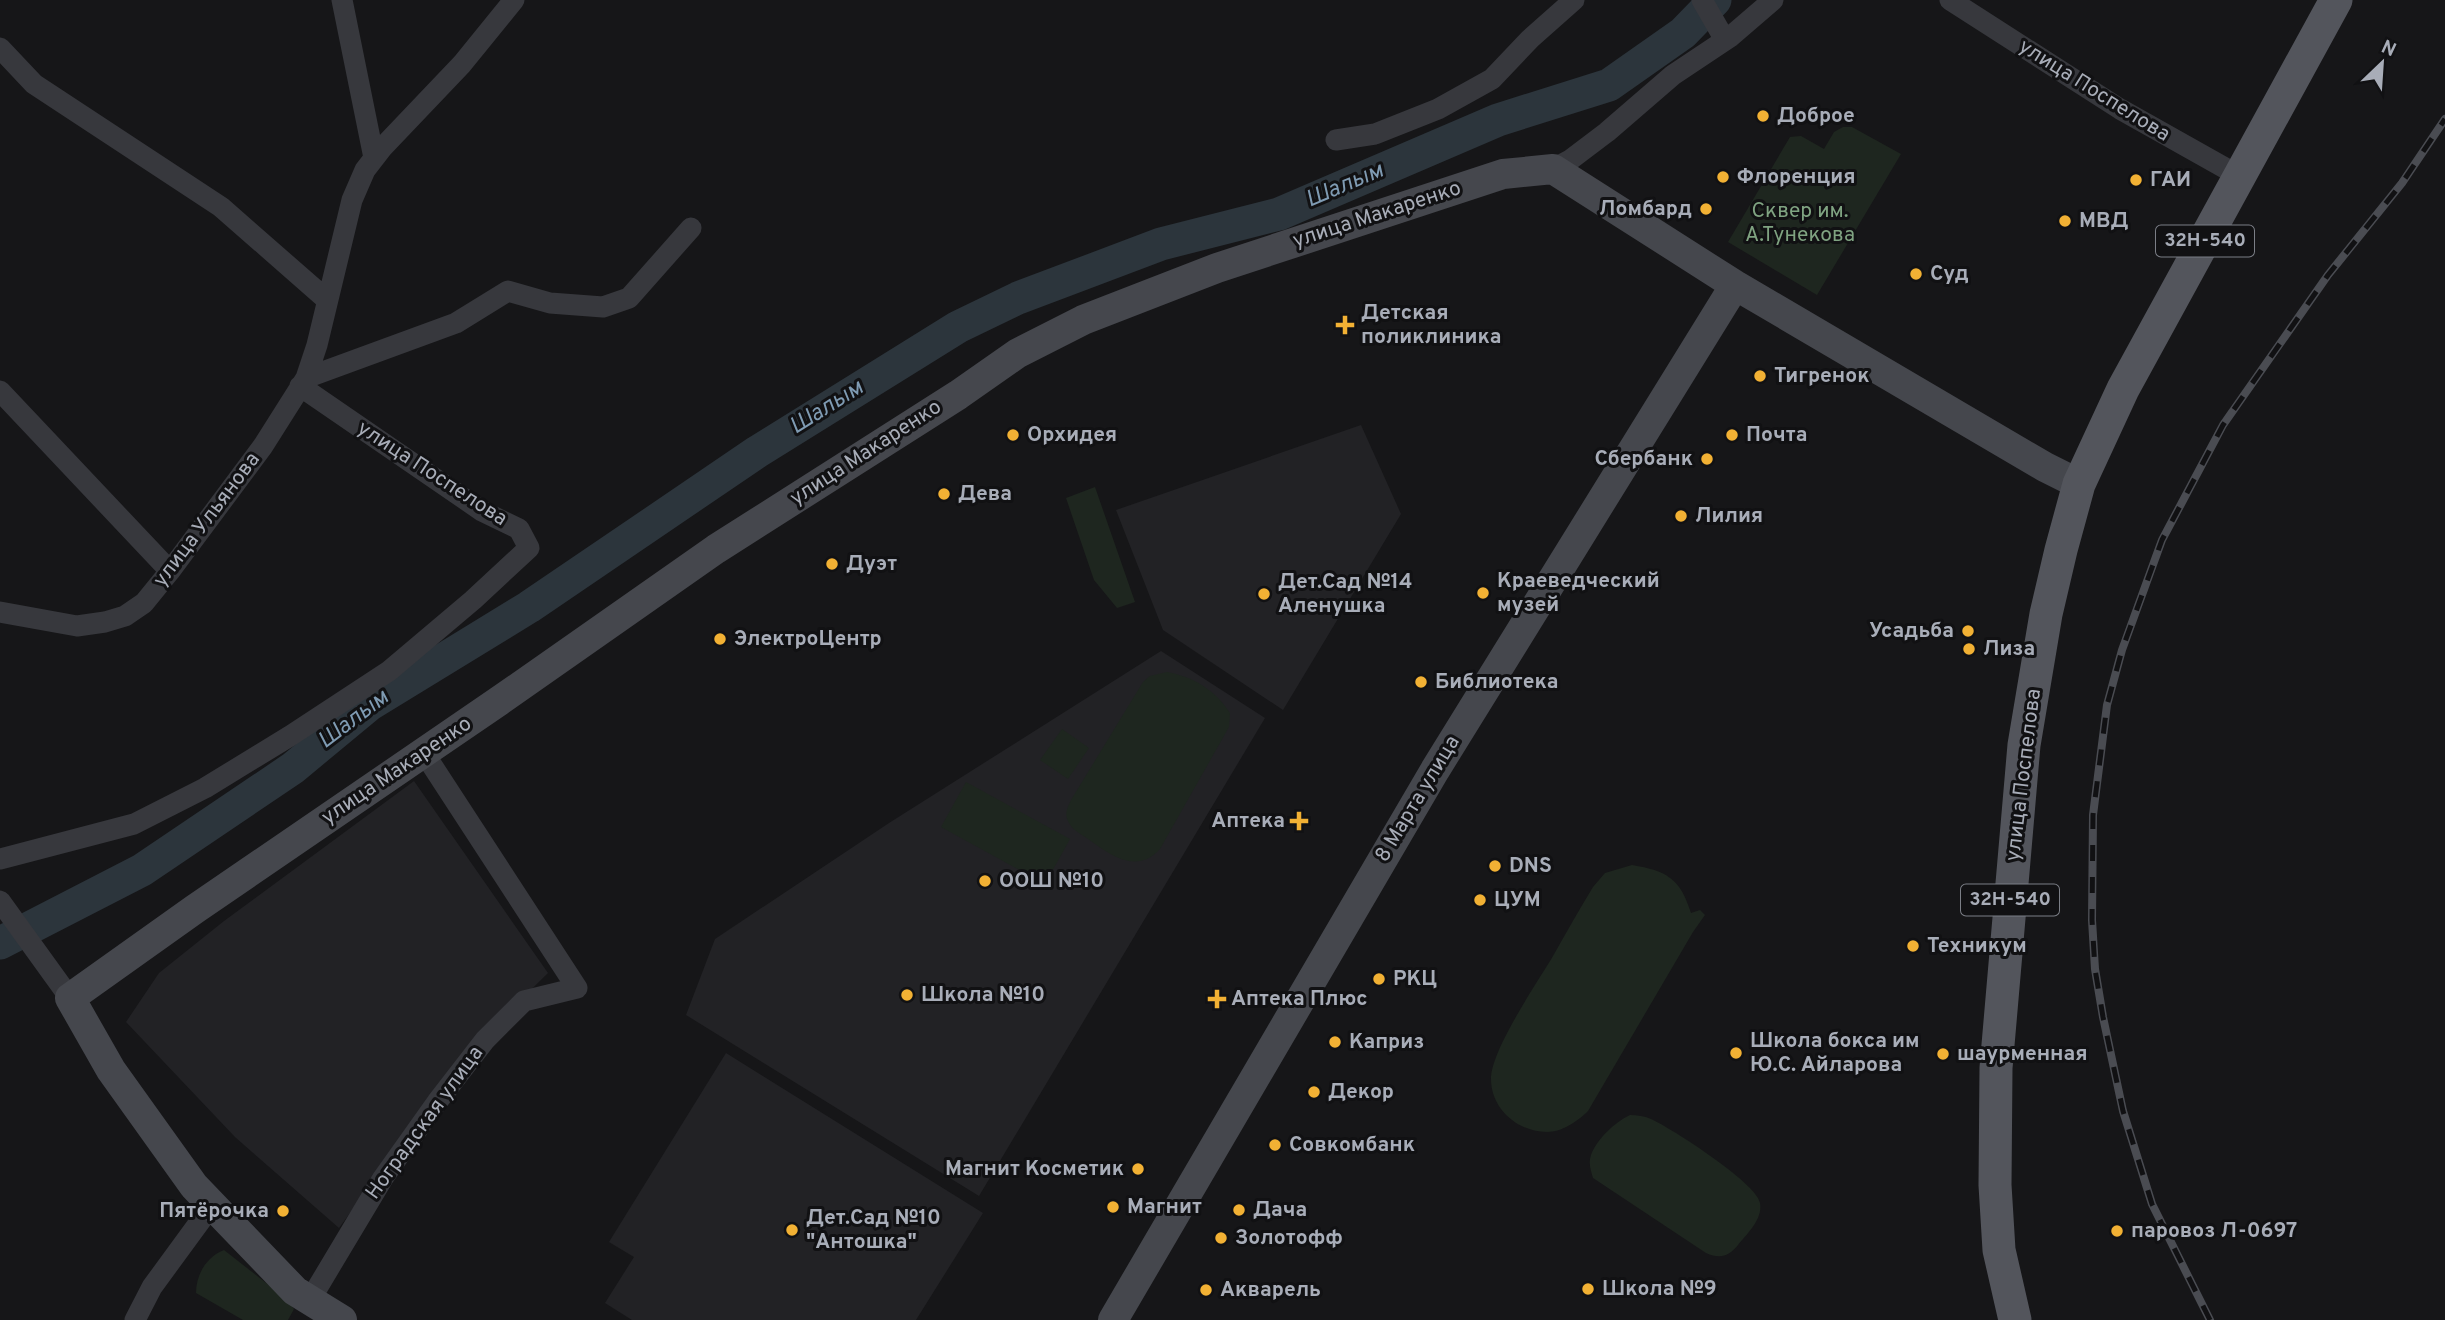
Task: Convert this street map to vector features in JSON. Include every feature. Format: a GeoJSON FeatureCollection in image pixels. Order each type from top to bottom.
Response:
{"type":"FeatureCollection","features":[{"type":"Feature","properties":{"kind":"main road","name":"улица Поспелова"},"geometry":{"type":"LineString","coordinates":[[2015,1320],[1998,1238],[1995,1185],[1996,1068],[2024,746],[2046,614],[2061,550],[2079,484],[2123,389],[2336,0]]}},
{"type":"Feature","properties":{"kind":"street"},"geometry":{"type":"LineString","coordinates":[[342,0],[369,164]]}},
{"type":"Feature","properties":{"kind":"street"},"geometry":{"type":"LineString","coordinates":[[369,164],[462,64],[514,0]]}},
{"type":"Feature","properties":{"kind":"street"},"geometry":{"type":"LineString","coordinates":[[1336,140],[1375,134],[1438,109],[1492,79],[1530,39],[1574,0]]}},
{"type":"Feature","properties":{"kind":"street"},"geometry":{"type":"LineString","coordinates":[[1702,0],[1725,40]]}},
{"type":"Feature","properties":{"kind":"street"},"geometry":{"type":"LineString","coordinates":[[1773,0],[1725,40],[1673,75],[1607,132],[1570,160],[1553,169],[1734,285],[2045,467],[2079,484]]}},
{"type":"Feature","properties":{"kind":"street","name":"улица Поспелова"},"geometry":{"type":"LineString","coordinates":[[1950,0],[2120,109],[2241,177]]}},
{"type":"Feature","properties":{"kind":"street"},"geometry":{"type":"LineString","coordinates":[[0,48],[34,84],[221,207],[326,299]]}},
{"type":"Feature","properties":{"kind":"street","name":"улица Ульянова"},"geometry":{"type":"LineString","coordinates":[[0,612],[77,626],[125,616],[144,603],[262,446],[303,382],[317,345],[352,200],[369,164]]}},
{"type":"Feature","properties":{"kind":"street","name":"улица Макаренко"},"geometry":{"type":"LineString","coordinates":[[70,998],[716,549],[958,395],[1018,353],[1083,320],[1217,268],[1503,174],[1553,169]]}},
{"type":"Feature","properties":{"kind":"street"},"geometry":{"type":"LineString","coordinates":[[303,382],[456,323],[508,291],[550,303],[603,307],[629,298],[691,228]]}},
{"type":"Feature","properties":{"kind":"street","name":"8 Марта улица"},"geometry":{"type":"LineString","coordinates":[[1112,1320],[1435,770],[1734,285]]}},
{"type":"Feature","properties":{"kind":"street","name":"улица Поспелова"},"geometry":{"type":"LineString","coordinates":[[0,859],[134,824],[205,788],[389,671],[473,600],[529,548],[519,530],[482,512],[303,382]]}},
{"type":"Feature","properties":{"kind":"street"},"geometry":{"type":"LineString","coordinates":[[0,391],[170,571]]}},
{"type":"Feature","properties":{"kind":"street","name":"Ноградская улица"},"geometry":{"type":"LineString","coordinates":[[310,1300],[383,1178],[485,1040],[524,1001],[577,988],[424,752]]}},
{"type":"Feature","properties":{"kind":"street"},"geometry":{"type":"LineString","coordinates":[[0,902],[70,998],[111,1070],[194,1186],[295,1291],[342,1320]]}},
{"type":"Feature","properties":{"kind":"street"},"geometry":{"type":"LineString","coordinates":[[135,1320],[152,1287],[212,1205]]}},
{"type":"Feature","properties":{"kind":"shaded area"},"geometry":{"type":"Polygon","coordinates":[[[1361,425],[1401,514],[1283,710],[1163,630],[1116,510],[1361,425]]]}},
{"type":"Feature","properties":{"kind":"shaded area","name":"ООШ №10"},"geometry":{"type":"Polygon","coordinates":[[[1161,651],[1265,718],[979,1196],[686,1015],[715,939],[889,823],[1161,651]]]}},
{"type":"Feature","properties":{"kind":"shaded area"},"geometry":{"type":"Polygon","coordinates":[[[414,781],[548,973],[466,1054],[339,1228],[235,1137],[126,1022],[159,973],[224,921],[414,781]]]}},
{"type":"Feature","properties":{"kind":"shaded area"},"geometry":{"type":"Polygon","coordinates":[[[726,1053],[983,1213],[916,1320],[632,1320],[605,1303],[634,1257],[609,1242],[726,1053]]]}},
{"type":"Feature","properties":{"kind":"green space","name":"Сквер им. А.Тунекова"},"geometry":{"type":"Polygon","coordinates":[[[1843,127],[1852,127],[1901,154],[1817,295],[1728,242],[1790,137],[1801,136],[1824,149],[1834,132],[1843,127]]]}},
{"type":"Feature","properties":{"kind":"green space"},"geometry":{"type":"Polygon","coordinates":[[[1095,487],[1135,602],[1117,608],[1094,580],[1066,498],[1095,487]]]}},
{"type":"Feature","properties":{"kind":"green space"},"geometry":{"type":"Polygon","coordinates":[[[1167,672],[1186,677],[1211,691],[1230,713],[1229,727],[1160,849],[1142,861],[1124,860],[1074,829],[1069,824],[1067,810],[1143,682],[1150,676],[1167,672]]]}},
{"type":"Feature","properties":{"kind":"green space"},"geometry":{"type":"Polygon","coordinates":[[[1062,729],[1089,748],[1068,779],[1040,760],[1062,729]]]}},
{"type":"Feature","properties":{"kind":"green space"},"geometry":{"type":"Polygon","coordinates":[[[966,782],[1070,839],[1045,884],[941,827],[966,782]]]}},
{"type":"Feature","properties":{"kind":"green space"},"geometry":{"type":"Polygon","coordinates":[[[1632,865],[1654,870],[1670,878],[1682,892],[1691,913],[1700,910],[1705,915],[1588,1111],[1575,1122],[1558,1130],[1547,1132],[1526,1128],[1508,1117],[1492,1090],[1493,1066],[1498,1051],[1593,887],[1605,873],[1632,865]]]}},
{"type":"Feature","properties":{"kind":"green space"},"geometry":{"type":"Polygon","coordinates":[[[1630,1115],[1648,1118],[1676,1133],[1729,1170],[1755,1194],[1760,1203],[1757,1220],[1731,1252],[1724,1256],[1706,1253],[1593,1178],[1590,1161],[1594,1149],[1607,1132],[1630,1115]]]}},
{"type":"Feature","properties":{"kind":"green space"},"geometry":{"type":"Polygon","coordinates":[[[224,1250],[284,1297],[294,1309],[288,1320],[243,1320],[196,1293],[203,1267],[212,1257],[224,1250]]]}},
{"type":"Feature","properties":{"kind":"waterway","name":"Шалым"},"geometry":{"type":"LineString","coordinates":[[0,943],[142,870],[293,768],[369,705],[529,607],[757,452],[958,327],[1018,298],[1161,244],[1279,214],[1498,120],[1609,85],[1683,33],[1715,0]]}},
{"type":"Feature","properties":{"kind":"railway"},"geometry":{"type":"LineString","coordinates":[[2210,1320],[2152,1204],[2123,1111],[2103,1017],[2095,969],[2092,920],[2093,815],[2107,705],[2122,650],[2162,540],[2223,425],[2328,275],[2402,183],[2445,119]]}},
{"type":"Feature","properties":{"kind":"place","name":"Доброе"},"geometry":{"type":"Point","coordinates":[1763,116]}},
{"type":"Feature","properties":{"kind":"place","name":"Флоренция"},"geometry":{"type":"Point","coordinates":[1723,177]}},
{"type":"Feature","properties":{"kind":"place","name":"ГАИ"},"geometry":{"type":"Point","coordinates":[2136,180]}},
{"type":"Feature","properties":{"kind":"place","name":"Ломбард"},"geometry":{"type":"Point","coordinates":[1706,209]}},
{"type":"Feature","properties":{"kind":"place","name":"МВД"},"geometry":{"type":"Point","coordinates":[2065,221]}},
{"type":"Feature","properties":{"kind":"place","name":"Суд"},"geometry":{"type":"Point","coordinates":[1916,274]}},
{"type":"Feature","properties":{"kind":"place","name":"Детская поликлиника"},"geometry":{"type":"Point","coordinates":[1345,325]}},
{"type":"Feature","properties":{"kind":"place","name":"Тигренок"},"geometry":{"type":"Point","coordinates":[1760,376]}},
{"type":"Feature","properties":{"kind":"place","name":"Орхидея"},"geometry":{"type":"Point","coordinates":[1013,435]}},
{"type":"Feature","properties":{"kind":"place","name":"Почта"},"geometry":{"type":"Point","coordinates":[1732,435]}},
{"type":"Feature","properties":{"kind":"place","name":"Сбербанк"},"geometry":{"type":"Point","coordinates":[1707,459]}},
{"type":"Feature","properties":{"kind":"place","name":"Дева"},"geometry":{"type":"Point","coordinates":[944,494]}},
{"type":"Feature","properties":{"kind":"place","name":"Лилия"},"geometry":{"type":"Point","coordinates":[1681,516]}},
{"type":"Feature","properties":{"kind":"place","name":"Дуэт"},"geometry":{"type":"Point","coordinates":[832,564]}},
{"type":"Feature","properties":{"kind":"place","name":"Краеведческий музей"},"geometry":{"type":"Point","coordinates":[1483,593]}},
{"type":"Feature","properties":{"kind":"place","name":"Дет.Сад №14 Аленушка"},"geometry":{"type":"Point","coordinates":[1264,594]}},
{"type":"Feature","properties":{"kind":"place","name":"Усадьба"},"geometry":{"type":"Point","coordinates":[1968,631]}},
{"type":"Feature","properties":{"kind":"place","name":"ЭлектроЦентр"},"geometry":{"type":"Point","coordinates":[720,639]}},
{"type":"Feature","properties":{"kind":"place","name":"Лиза"},"geometry":{"type":"Point","coordinates":[1969,649]}},
{"type":"Feature","properties":{"kind":"place","name":"Библиотека"},"geometry":{"type":"Point","coordinates":[1421,682]}},
{"type":"Feature","properties":{"kind":"place","name":"Аптека"},"geometry":{"type":"Point","coordinates":[1299,821]}},
{"type":"Feature","properties":{"kind":"place","name":"DNS"},"geometry":{"type":"Point","coordinates":[1495,866]}},
{"type":"Feature","properties":{"kind":"place","name":"ООШ №10"},"geometry":{"type":"Point","coordinates":[985,881]}},
{"type":"Feature","properties":{"kind":"place","name":"ЦУМ"},"geometry":{"type":"Point","coordinates":[1480,900]}},
{"type":"Feature","properties":{"kind":"place","name":"Техникум"},"geometry":{"type":"Point","coordinates":[1913,946]}},
{"type":"Feature","properties":{"kind":"place","name":"РКЦ"},"geometry":{"type":"Point","coordinates":[1379,979]}},
{"type":"Feature","properties":{"kind":"place","name":"Школа №10"},"geometry":{"type":"Point","coordinates":[907,995]}},
{"type":"Feature","properties":{"kind":"place","name":"Аптека Плюс"},"geometry":{"type":"Point","coordinates":[1217,999]}},
{"type":"Feature","properties":{"kind":"place","name":"Каприз"},"geometry":{"type":"Point","coordinates":[1335,1042]}},
{"type":"Feature","properties":{"kind":"place","name":"Школа бокса им Ю.С. Айларова"},"geometry":{"type":"Point","coordinates":[1736,1053]}},
{"type":"Feature","properties":{"kind":"place","name":"шаурменная"},"geometry":{"type":"Point","coordinates":[1943,1054]}},
{"type":"Feature","properties":{"kind":"place","name":"Декор"},"geometry":{"type":"Point","coordinates":[1314,1092]}},
{"type":"Feature","properties":{"kind":"place","name":"Совкомбанк"},"geometry":{"type":"Point","coordinates":[1275,1145]}},
{"type":"Feature","properties":{"kind":"place","name":"Магнит Косметик"},"geometry":{"type":"Point","coordinates":[1138,1169]}},
{"type":"Feature","properties":{"kind":"place","name":"Магнит"},"geometry":{"type":"Point","coordinates":[1113,1207]}},
{"type":"Feature","properties":{"kind":"place","name":"Дача"},"geometry":{"type":"Point","coordinates":[1239,1210]}},
{"type":"Feature","properties":{"kind":"place","name":"Пятёрочка"},"geometry":{"type":"Point","coordinates":[283,1211]}},
{"type":"Feature","properties":{"kind":"place","name":"Дет.Сад №10 \"Антошка\""},"geometry":{"type":"Point","coordinates":[792,1230]}},
{"type":"Feature","properties":{"kind":"place","name":"паровоз Л-0697"},"geometry":{"type":"Point","coordinates":[2117,1231]}},
{"type":"Feature","properties":{"kind":"place","name":"Золотофф"},"geometry":{"type":"Point","coordinates":[1221,1238]}},
{"type":"Feature","properties":{"kind":"place","name":"Школа №9"},"geometry":{"type":"Point","coordinates":[1588,1289]}},
{"type":"Feature","properties":{"kind":"place","name":"Акварель"},"geometry":{"type":"Point","coordinates":[1206,1290]}}]}
